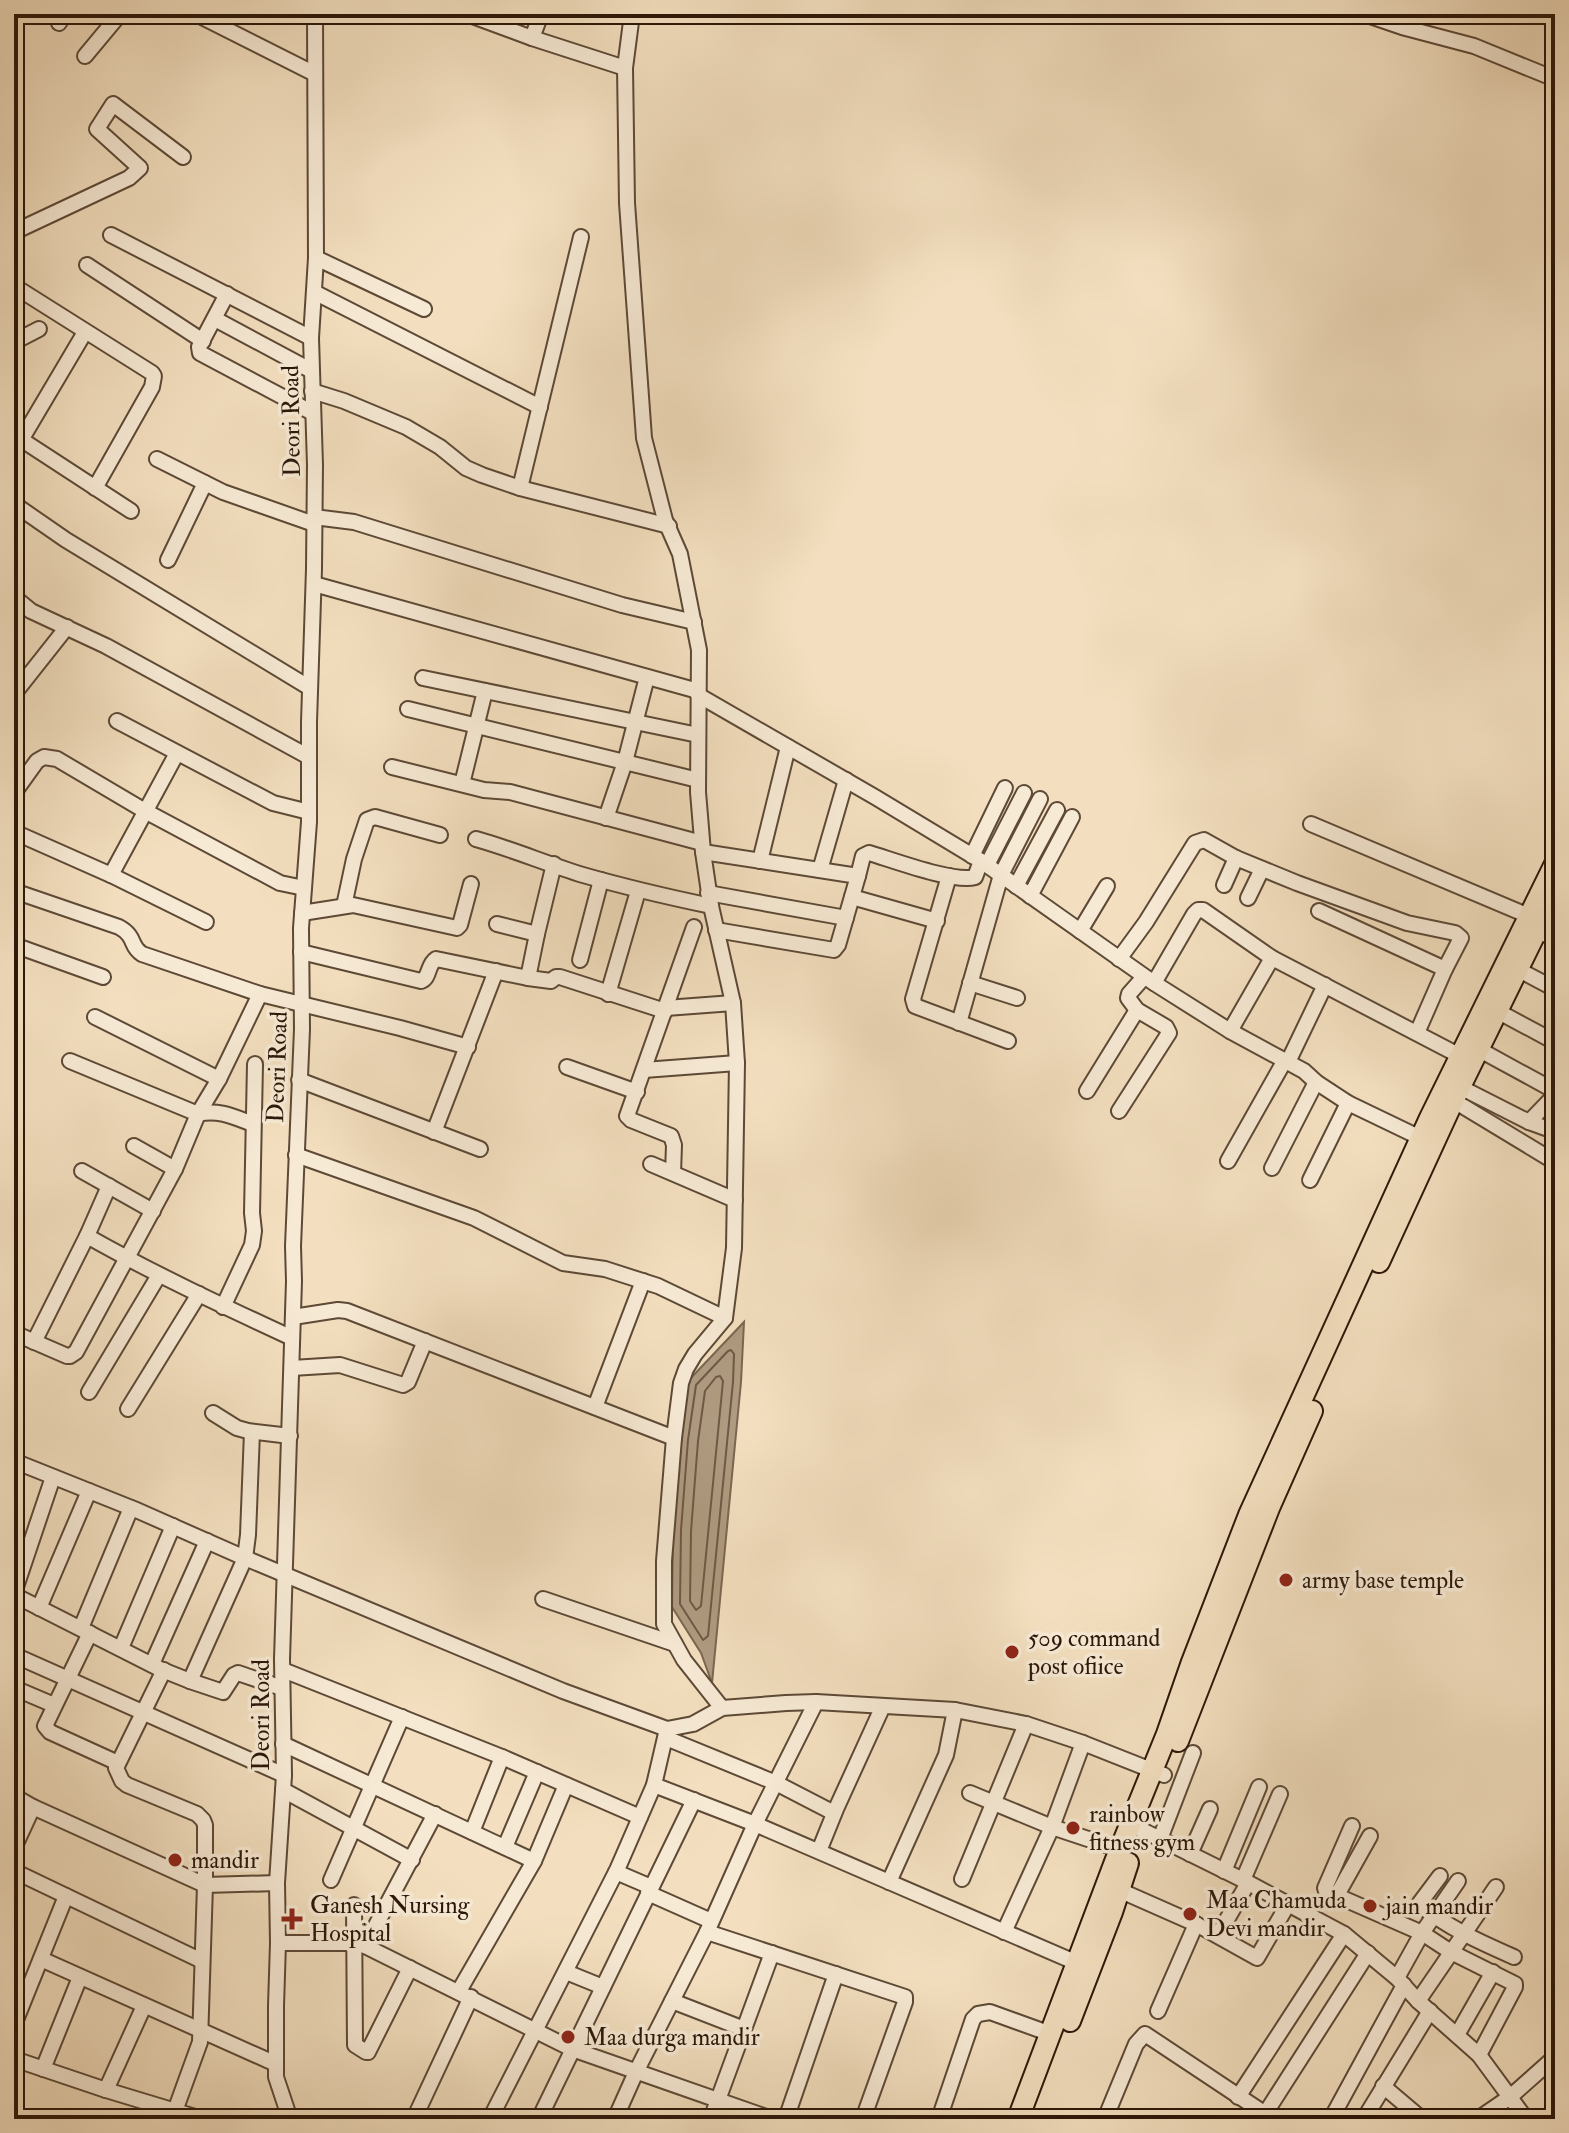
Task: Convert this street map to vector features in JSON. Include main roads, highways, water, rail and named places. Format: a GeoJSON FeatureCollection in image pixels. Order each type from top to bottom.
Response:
{"type":"FeatureCollection","features":[{"type":"Feature","properties":{"kind":"highway"},"geometry":{"type":"LineString","coordinates":[[1029,2119],[1063,2040],[1119,1890],[1158,1772],[1167,1734],[1249,1515],[1451,1091],[1540,929],[1555,864]]}},
{"type":"Feature","properties":{"kind":"highway"},"geometry":{"type":"LineString","coordinates":[[1471,1056],[1499,1012],[1555,894]]}},
{"type":"Feature","properties":{"kind":"highway"},"geometry":{"type":"LineString","coordinates":[[1018,2119],[1121,1850],[1158,1772]]}},
{"type":"Feature","properties":{"kind":"water"},"geometry":{"type":"Polygon","coordinates":[[[744,1322],[712,1683],[701,1653],[672,1607],[673,1530],[680,1439],[688,1381],[744,1322]]]}},
{"type":"Feature","properties":{"kind":"place","name":"army base temple"},"geometry":{"type":"Point","coordinates":[1286,1580]}},
{"type":"Feature","properties":{"kind":"place","name":"509 command post ofiice"},"geometry":{"type":"Point","coordinates":[1012,1652]}},
{"type":"Feature","properties":{"kind":"place","name":"rainbow fitness gym"},"geometry":{"type":"Point","coordinates":[1073,1828]}},
{"type":"Feature","properties":{"kind":"place","name":"mandir"},"geometry":{"type":"Point","coordinates":[175,1860]}},
{"type":"Feature","properties":{"kind":"place","name":"jain mandir"},"geometry":{"type":"Point","coordinates":[1370,1906]}},
{"type":"Feature","properties":{"kind":"place","name":"Maa Chamuda Devi mandir"},"geometry":{"type":"Point","coordinates":[1190,1914]}},
{"type":"Feature","properties":{"kind":"place","name":"Ganesh Nursing Hospital"},"geometry":{"type":"Point","coordinates":[292,1919]}},
{"type":"Feature","properties":{"kind":"place","name":"Maa durga mandir"},"geometry":{"type":"Point","coordinates":[568,2037]}}]}
